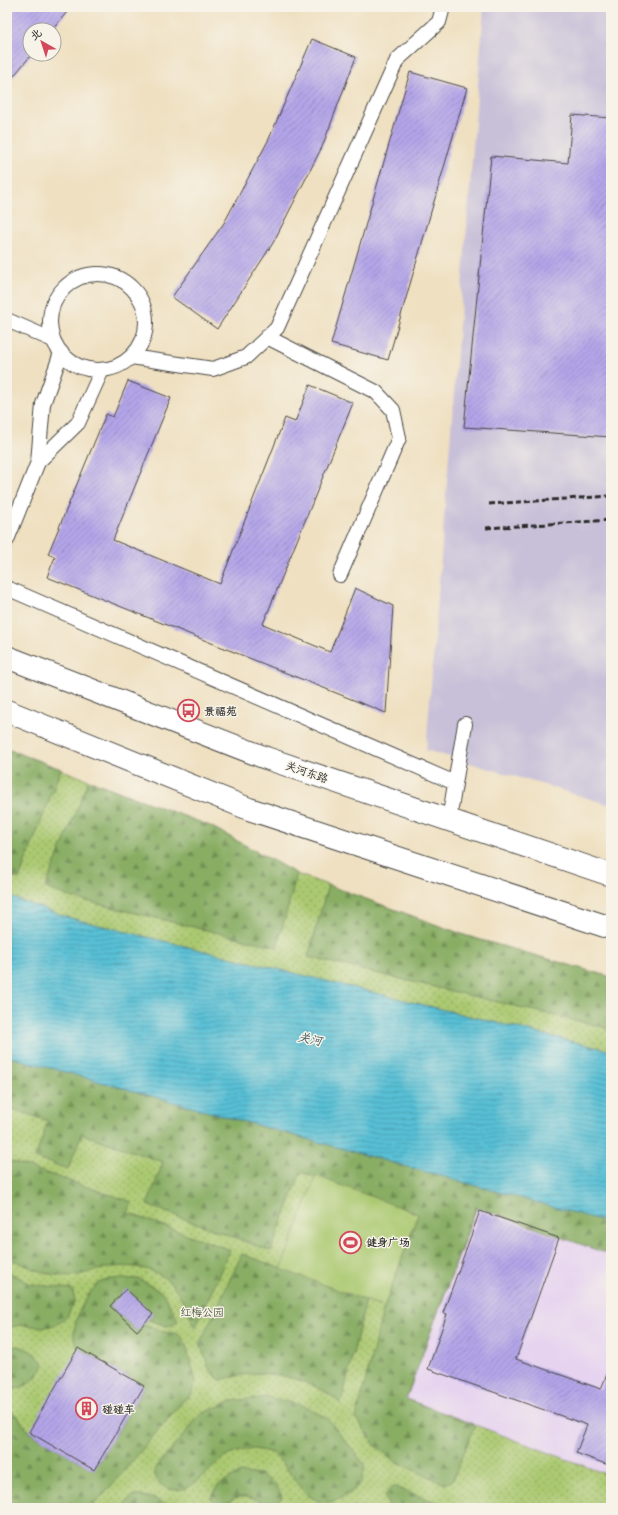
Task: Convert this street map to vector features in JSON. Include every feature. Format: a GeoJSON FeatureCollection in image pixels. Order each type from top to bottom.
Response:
{"type":"FeatureCollection","features":[{"type":"Feature","properties":{"kind":"main road","name":"关河东路"},"geometry":{"type":"LineString","coordinates":[[7,657],[266,758],[611,875]]}},
{"type":"Feature","properties":{"kind":"main road"},"geometry":{"type":"LineString","coordinates":[[7,711],[248,809],[611,928]]}},
{"type":"Feature","properties":{"kind":"lane"},"geometry":{"type":"LineString","coordinates":[[131,357],[213,369],[246,357],[277,328],[397,60],[439,22],[443,7]]}},
{"type":"Feature","properties":{"kind":"lane"},"geometry":{"type":"LineString","coordinates":[[96,274],[113,276],[127,284],[138,296],[145,311],[146,328],[141,343],[131,357],[117,365],[102,370],[87,368],[73,362],[61,353],[54,340],[50,325],[51,310],[57,296],[67,285],[80,277],[96,274]]}},
{"type":"Feature","properties":{"kind":"lane"},"geometry":{"type":"LineString","coordinates":[[7,320],[54,340]]}},
{"type":"Feature","properties":{"kind":"lane"},"geometry":{"type":"LineString","coordinates":[[267,337],[376,392],[393,410],[399,438],[340,575]]}},
{"type":"Feature","properties":{"kind":"lane"},"geometry":{"type":"LineString","coordinates":[[7,540],[38,462],[42,404],[61,353]]}},
{"type":"Feature","properties":{"kind":"lane"},"geometry":{"type":"LineString","coordinates":[[38,462],[78,423],[102,370]]}},
{"type":"Feature","properties":{"kind":"lane"},"geometry":{"type":"LineString","coordinates":[[7,588],[455,783]]}},
{"type":"Feature","properties":{"kind":"lane"},"geometry":{"type":"LineString","coordinates":[[449,820],[465,724]]}},
{"type":"Feature","properties":{"kind":"shaded area"},"geometry":{"type":"Polygon","coordinates":[[[484,7],[611,7],[611,805],[426,750],[484,7]]]}},
{"type":"Feature","properties":{"kind":"shaded area"},"geometry":{"type":"Polygon","coordinates":[[[476,1207],[611,1255],[611,1476],[406,1399],[476,1207]]]}},
{"type":"Feature","properties":{"kind":"green space"},"geometry":{"type":"Polygon","coordinates":[[[7,749],[210,826],[297,874],[467,936],[611,977],[611,1051],[70,918],[7,896],[7,749]]]}},
{"type":"Feature","properties":{"kind":"green space"},"geometry":{"type":"Polygon","coordinates":[[[7,749],[61,769],[19,879],[7,875],[7,749]]]}},
{"type":"Feature","properties":{"kind":"green space"},"geometry":{"type":"Polygon","coordinates":[[[89,780],[210,826],[297,874],[277,947],[73,898],[45,888],[89,780]]]}},
{"type":"Feature","properties":{"kind":"green space"},"geometry":{"type":"Polygon","coordinates":[[[328,885],[467,936],[611,977],[611,1029],[308,957],[328,885]]]}},
{"type":"Feature","properties":{"kind":"green space","name":"红梅公园"},"geometry":{"type":"Polygon","coordinates":[[[7,1056],[484,1188],[406,1399],[611,1476],[611,1508],[7,1508],[7,1056]]]}},
{"type":"Feature","properties":{"kind":"green space"},"geometry":{"type":"Polygon","coordinates":[[[7,1056],[611,1223],[611,1255],[476,1207],[406,1399],[475,1425],[453,1480],[445,1484],[394,1461],[375,1445],[356,1418],[384,1307],[418,1214],[301,1172],[271,1251],[147,1205],[163,1162],[82,1134],[68,1169],[35,1158],[48,1121],[7,1107],[7,1056]]]}},
{"type":"Feature","properties":{"kind":"green space"},"geometry":{"type":"Polygon","coordinates":[[[7,1160],[132,1202],[128,1213],[230,1250],[195,1328],[186,1306],[174,1287],[167,1280],[152,1271],[143,1268],[125,1266],[102,1269],[71,1276],[62,1276],[46,1273],[7,1257],[7,1160]]]}},
{"type":"Feature","properties":{"kind":"green space","name":"健身广场"},"geometry":{"type":"Polygon","coordinates":[[[316,1176],[418,1214],[384,1307],[281,1269],[316,1176]]]}},
{"type":"Feature","properties":{"kind":"green space"},"geometry":{"type":"Polygon","coordinates":[[[242,1254],[366,1300],[341,1404],[326,1392],[308,1383],[288,1377],[269,1374],[251,1374],[220,1380],[210,1371],[200,1343],[242,1254]]]}},
{"type":"Feature","properties":{"kind":"green space"},"geometry":{"type":"Polygon","coordinates":[[[7,1271],[31,1284],[71,1289],[75,1300],[67,1317],[55,1326],[41,1327],[21,1325],[7,1328],[7,1271]]]}},
{"type":"Feature","properties":{"kind":"green space"},"geometry":{"type":"Polygon","coordinates":[[[113,1279],[139,1279],[163,1293],[178,1320],[173,1325],[166,1326],[110,1306],[137,1331],[143,1325],[164,1332],[180,1335],[185,1342],[196,1381],[191,1395],[183,1401],[101,1498],[90,1508],[7,1508],[7,1409],[11,1410],[19,1418],[29,1432],[94,1470],[144,1386],[78,1348],[74,1335],[75,1326],[83,1303],[98,1284],[113,1279]]]}},
{"type":"Feature","properties":{"kind":"green space"},"geometry":{"type":"Polygon","coordinates":[[[17,1346],[32,1352],[44,1364],[42,1369],[30,1383],[19,1388],[7,1390],[7,1347],[17,1346]]]}},
{"type":"Feature","properties":{"kind":"green space"},"geometry":{"type":"Polygon","coordinates":[[[268,1397],[304,1406],[327,1418],[364,1464],[362,1480],[354,1489],[338,1500],[325,1502],[319,1501],[307,1494],[301,1488],[286,1468],[272,1453],[254,1449],[248,1449],[225,1457],[198,1480],[183,1489],[175,1490],[167,1488],[159,1483],[154,1470],[201,1414],[231,1401],[268,1397]]]}},
{"type":"Feature","properties":{"kind":"green space"},"geometry":{"type":"Polygon","coordinates":[[[240,1473],[260,1474],[276,1485],[282,1496],[277,1504],[269,1506],[253,1499],[239,1497],[223,1505],[215,1507],[211,1497],[219,1485],[240,1473]]]}},
{"type":"Feature","properties":{"kind":"green space"},"geometry":{"type":"Polygon","coordinates":[[[393,1486],[424,1498],[457,1508],[390,1508],[384,1496],[393,1486]]]}},
{"type":"Feature","properties":{"kind":"green space"},"geometry":{"type":"Polygon","coordinates":[[[132,1496],[149,1497],[173,1508],[122,1508],[132,1496]]]}},
{"type":"Feature","properties":{"kind":"water","name":"关河"},"geometry":{"type":"Polygon","coordinates":[[[7,896],[70,918],[611,1051],[611,1223],[7,1056],[7,896]]]}},
{"type":"Feature","properties":{"kind":"building"},"geometry":{"type":"Polygon","coordinates":[[[7,7],[71,7],[59,22],[22,22],[22,62],[25,62],[7,84],[7,7]]]}},
{"type":"Feature","properties":{"kind":"building"},"geometry":{"type":"Polygon","coordinates":[[[312,39],[356,57],[322,147],[273,243],[217,329],[172,297],[224,223],[269,139],[312,39]]]}},
{"type":"Feature","properties":{"kind":"building"},"geometry":{"type":"Polygon","coordinates":[[[410,72],[467,88],[388,360],[331,344],[410,72]]]}},
{"type":"Feature","properties":{"kind":"building"},"geometry":{"type":"Polygon","coordinates":[[[572,115],[611,118],[611,437],[464,427],[491,156],[568,163],[572,115]]]}},
{"type":"Feature","properties":{"kind":"building"},"geometry":{"type":"Polygon","coordinates":[[[128,381],[171,398],[113,540],[220,584],[285,418],[295,422],[310,385],[353,403],[263,624],[330,652],[355,588],[393,606],[386,713],[47,577],[55,557],[48,554],[106,414],[113,417],[128,381]]]}},
{"type":"Feature","properties":{"kind":"building"},"geometry":{"type":"Polygon","coordinates":[[[480,1211],[559,1238],[516,1359],[601,1389],[609,1369],[611,1369],[611,1466],[576,1453],[587,1425],[428,1369],[447,1314],[443,1313],[480,1211]]]}},
{"type":"Feature","properties":{"kind":"building"},"geometry":{"type":"Polygon","coordinates":[[[126,1289],[153,1314],[137,1331],[110,1306],[126,1289]]]}},
{"type":"Feature","properties":{"kind":"building","name":"碰碰车"},"geometry":{"type":"Polygon","coordinates":[[[78,1348],[144,1386],[94,1470],[29,1432],[78,1348]]]}},
{"type":"Feature","properties":{"kind":"railway"},"geometry":{"type":"LineString","coordinates":[[489,504],[611,496]]}},
{"type":"Feature","properties":{"kind":"railway"},"geometry":{"type":"LineString","coordinates":[[486,528],[611,520]]}},
{"type":"Feature","properties":{"kind":"place","name":"景福苑"},"geometry":{"type":"Point","coordinates":[189,711]}},
{"type":"Feature","properties":{"kind":"place","name":"健身广场"},"geometry":{"type":"Point","coordinates":[350,1242]}},
{"type":"Feature","properties":{"kind":"place","name":"碰碰车"},"geometry":{"type":"Point","coordinates":[86,1409]}}]}
